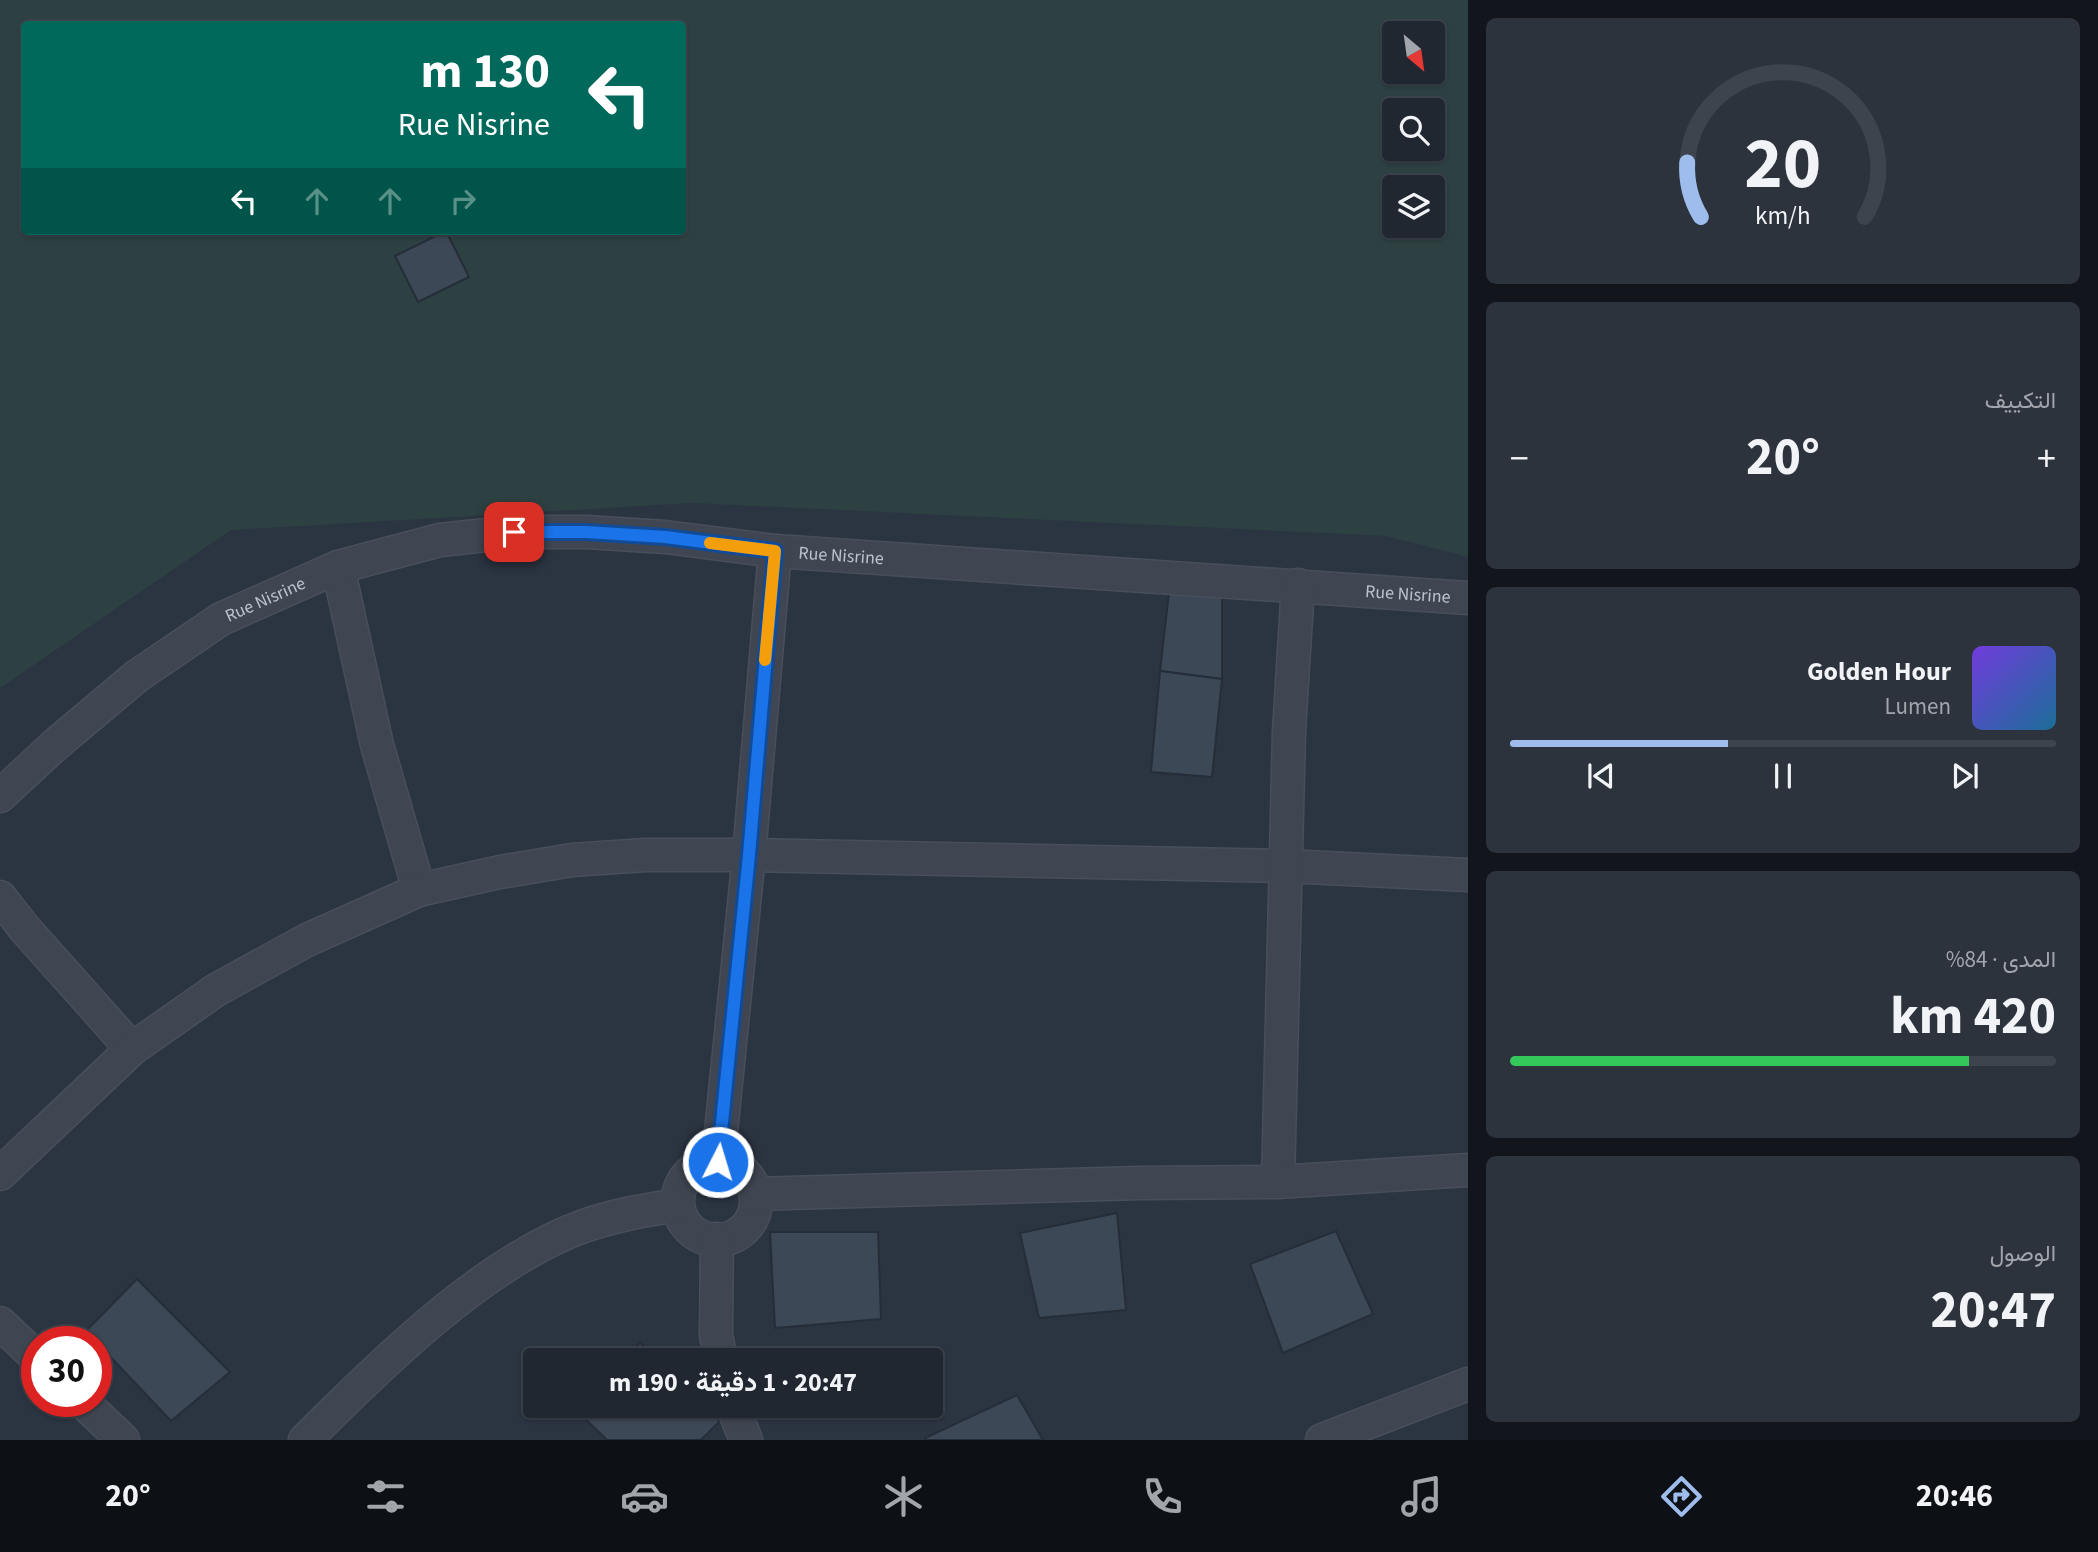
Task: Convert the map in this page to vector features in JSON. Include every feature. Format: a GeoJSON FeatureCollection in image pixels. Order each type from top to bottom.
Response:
{"type":"FeatureCollection","features":[{"type":"Feature","properties":{"kind":"street","name":"Rue Nisrine"},"geometry":{"type":"LineString","coordinates":[[0,796],[55,745],[137,676],[221,619],[338,567],[440,540],[514,532],[586,532],[665,537],[775,551],[1468,598]]}},
{"type":"Feature","properties":{"kind":"street"},"geometry":{"type":"LineString","coordinates":[[718,1162],[749,855],[775,551]]}},
{"type":"Feature","properties":{"kind":"street"},"geometry":{"type":"LineString","coordinates":[[338,567],[377,745],[419,890]]}},
{"type":"Feature","properties":{"kind":"street"},"geometry":{"type":"LineString","coordinates":[[1278,1182],[1290,731],[1298,585]]}},
{"type":"Feature","properties":{"kind":"street"},"geometry":{"type":"LineString","coordinates":[[0,1174],[132,1049],[216,990],[307,940],[419,890],[500,872],[572,860],[645,855],[749,855],[1286,866],[1468,875]]}},
{"type":"Feature","properties":{"kind":"street"},"geometry":{"type":"LineString","coordinates":[[0,897],[25,929],[132,1049]]}},
{"type":"Feature","properties":{"kind":"street"},"geometry":{"type":"LineString","coordinates":[[718,1162],[731,1164],[743,1171],[756,1194],[751,1220],[731,1237],[717,1240],[692,1231],[683,1220],[678,1205],[684,1181],[692,1171],[704,1164],[718,1162]]}},
{"type":"Feature","properties":{"kind":"street"},"geometry":{"type":"LineString","coordinates":[[756,1194],[1139,1183],[1278,1182],[1468,1170]]}},
{"type":"Feature","properties":{"kind":"street"},"geometry":{"type":"LineString","coordinates":[[305,1440],[397,1352],[469,1292],[534,1248],[584,1226],[634,1212],[678,1205]]}},
{"type":"Feature","properties":{"kind":"street"},"geometry":{"type":"LineString","coordinates":[[717,1240],[716,1335],[719,1348]]}},
{"type":"Feature","properties":{"kind":"street"},"geometry":{"type":"LineString","coordinates":[[0,1323],[21,1343]]}},
{"type":"Feature","properties":{"kind":"street"},"geometry":{"type":"LineString","coordinates":[[1322,1440],[1468,1384]]}},
{"type":"Feature","properties":{"kind":"street"},"geometry":{"type":"LineString","coordinates":[[99,1417],[123,1440]]}},
{"type":"Feature","properties":{"kind":"street"},"geometry":{"type":"LineString","coordinates":[[737,1418],[746,1440]]}},
{"type":"Feature","properties":{"kind":"shaded area"},"geometry":{"type":"Polygon","coordinates":[[[0,0],[1468,0],[1468,557],[1386,536],[692,503],[231,530],[0,688],[0,0]]]}},
{"type":"Feature","properties":{"kind":"building"},"geometry":{"type":"Polygon","coordinates":[[[438,235],[448,235],[469,277],[418,302],[395,256],[438,235]]]}},
{"type":"Feature","properties":{"kind":"building"},"geometry":{"type":"Polygon","coordinates":[[[1222,592],[1222,679],[1160,671],[1169,593],[1222,592]]]}},
{"type":"Feature","properties":{"kind":"building"},"geometry":{"type":"Polygon","coordinates":[[[1160,671],[1222,679],[1212,777],[1151,772],[1160,671]]]}},
{"type":"Feature","properties":{"kind":"building"},"geometry":{"type":"Polygon","coordinates":[[[1117,1213],[1126,1310],[1039,1318],[1020,1233],[1117,1213]]]}},
{"type":"Feature","properties":{"kind":"building"},"geometry":{"type":"Polygon","coordinates":[[[1336,1231],[1373,1314],[1283,1353],[1250,1264],[1336,1231]]]}},
{"type":"Feature","properties":{"kind":"building"},"geometry":{"type":"Polygon","coordinates":[[[770,1232],[878,1232],[881,1319],[775,1328],[770,1232]]]}},
{"type":"Feature","properties":{"kind":"building"},"geometry":{"type":"Polygon","coordinates":[[[137,1279],[230,1372],[171,1421],[112,1359],[112,1326],[91,1326],[137,1279]]]}},
{"type":"Feature","properties":{"kind":"building"},"geometry":{"type":"Polygon","coordinates":[[[1017,1395],[1043,1440],[925,1438],[1017,1395]]]}},
{"type":"Feature","properties":{"kind":"building"},"geometry":{"type":"Polygon","coordinates":[[[584,1418],[717,1418],[720,1421],[701,1440],[607,1440],[584,1418]]]}},
{"type":"Feature","properties":{"kind":"slow traffic"},"geometry":{"type":"LineString","coordinates":[[710,543],[775,551],[765,660]]}},
{"type":"Feature","properties":{"kind":"route"},"geometry":{"type":"LineString","coordinates":[[514,532],[586,532],[665,537],[775,551],[749,855],[718,1162]]}}]}
